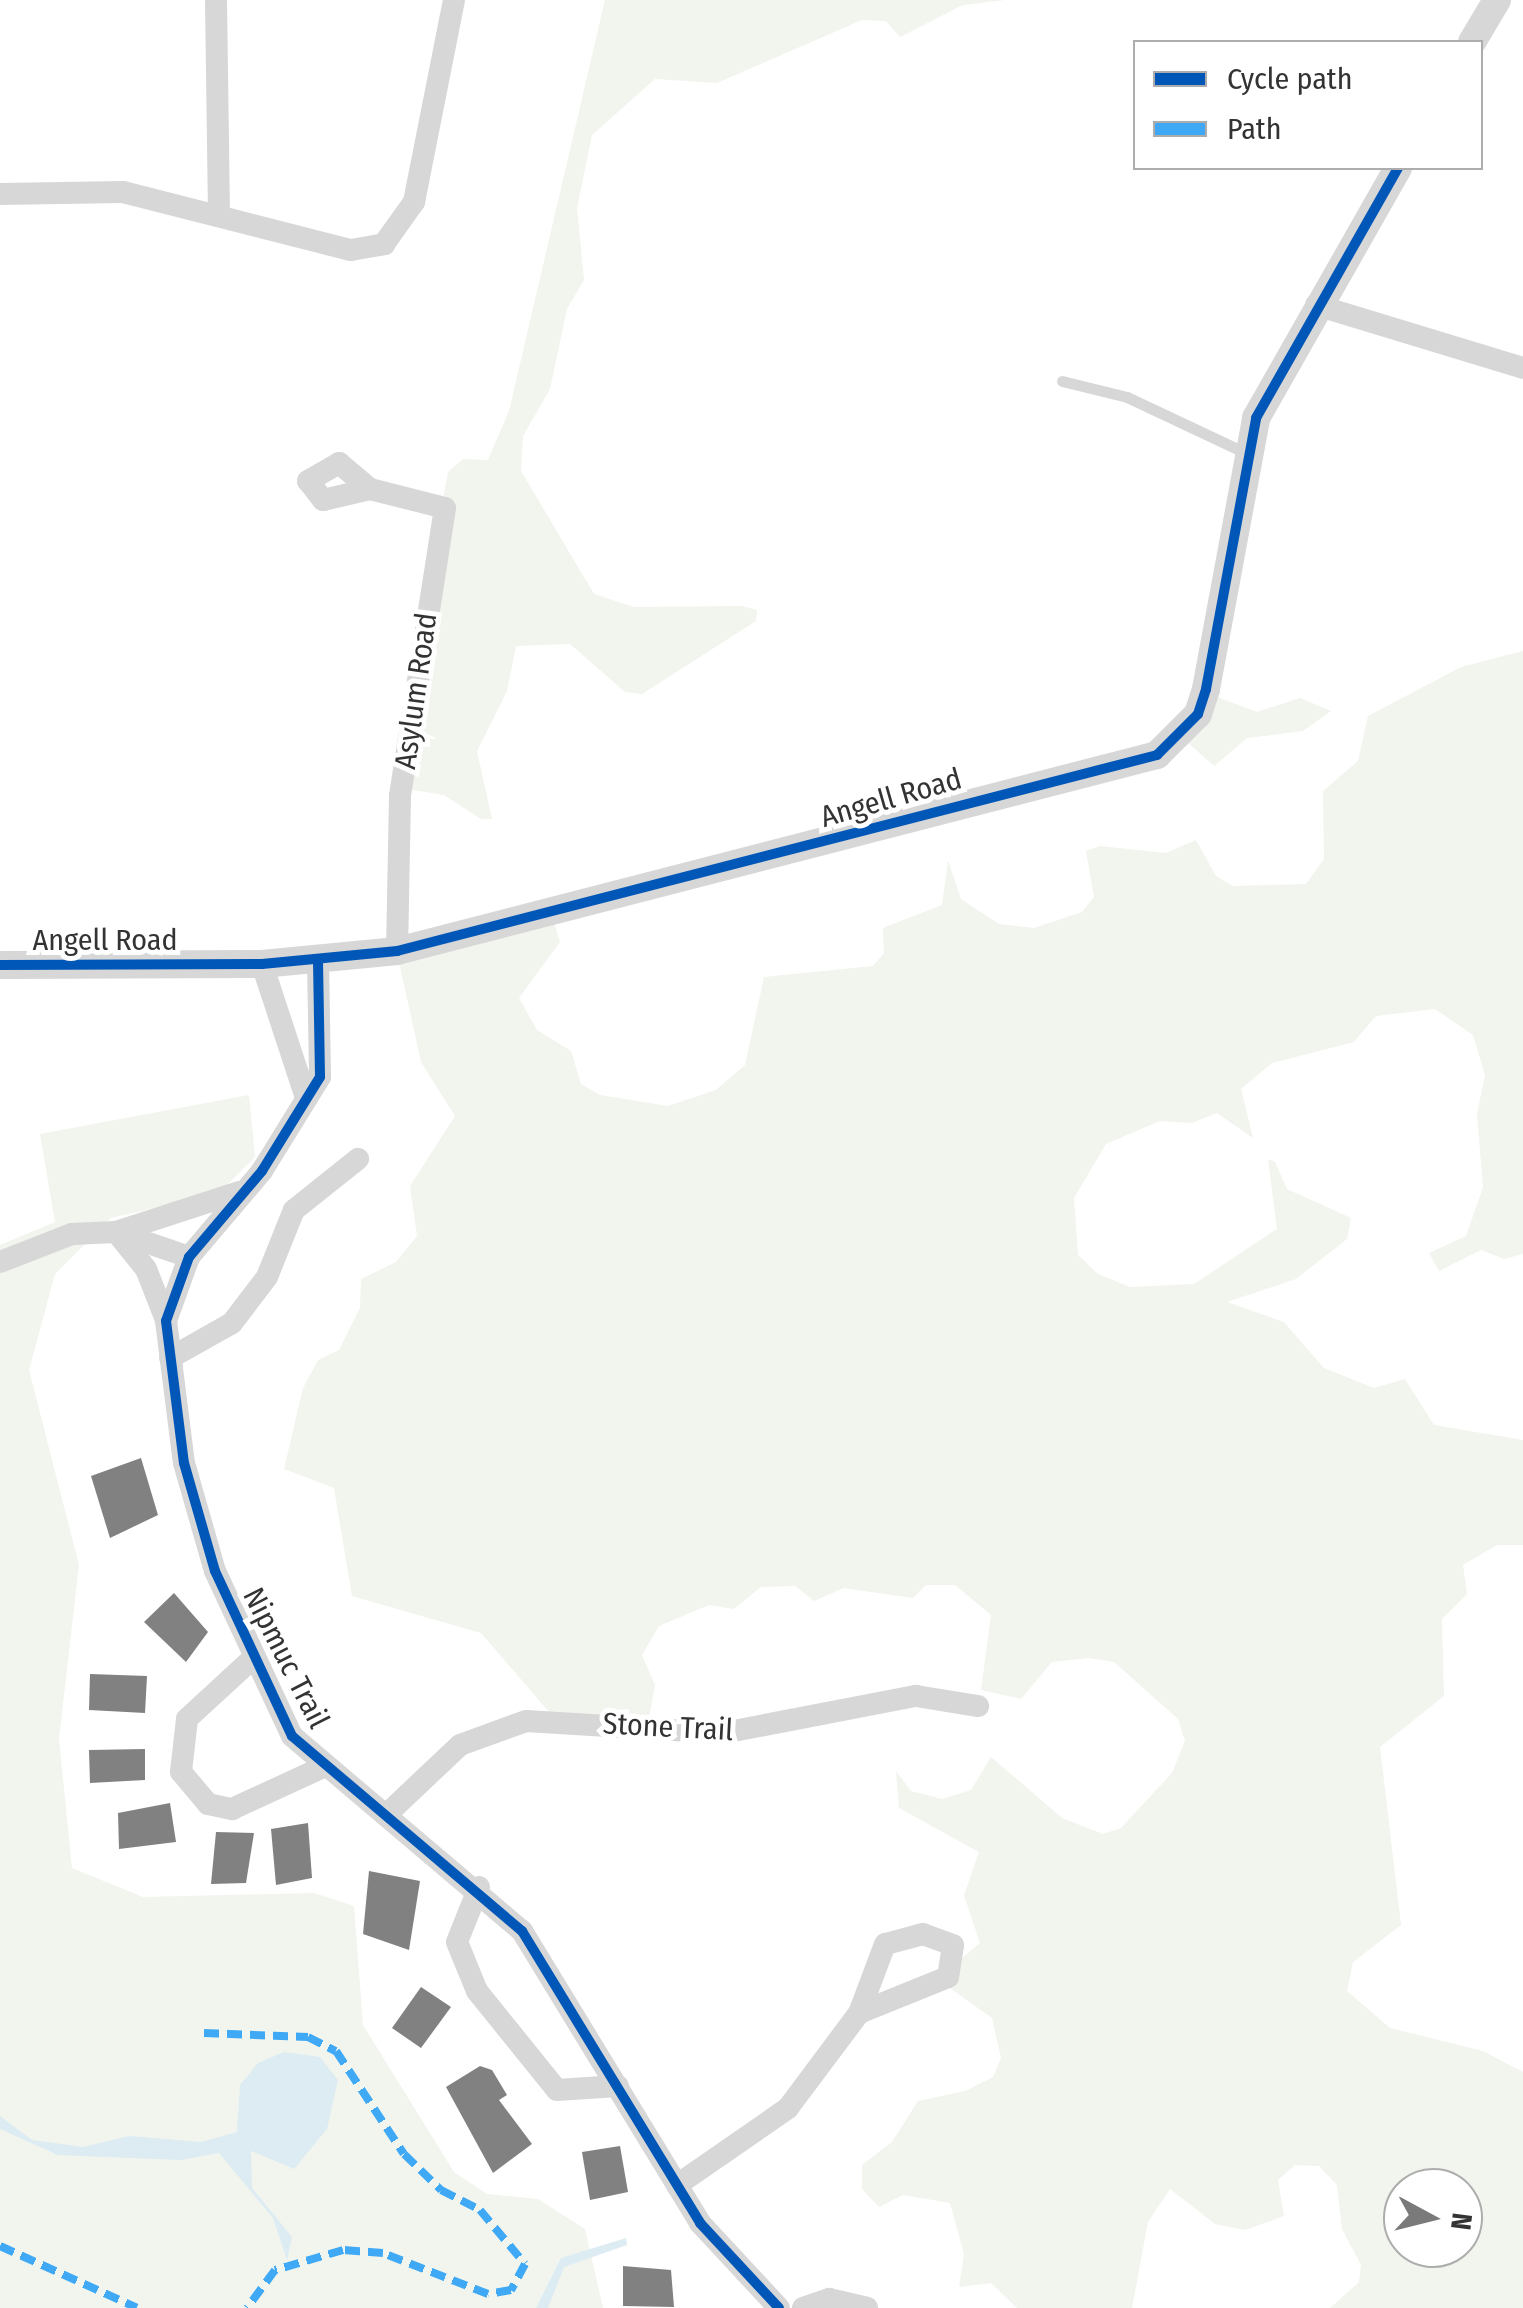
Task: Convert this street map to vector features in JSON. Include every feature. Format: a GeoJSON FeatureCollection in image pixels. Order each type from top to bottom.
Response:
{"type":"FeatureCollection","features":[{"type":"Feature","properties":{"kind":"street"},"geometry":{"type":"LineString","coordinates":[[216,0],[219,214]]}},
{"type":"Feature","properties":{"kind":"street"},"geometry":{"type":"LineString","coordinates":[[0,194],[123,192],[351,250],[384,244],[402,228],[454,0]]}},
{"type":"Feature","properties":{"kind":"street"},"geometry":{"type":"LineString","coordinates":[[1473,40],[1497,0]]}},
{"type":"Feature","properties":{"kind":"street","name":"Angell Road"},"geometry":{"type":"LineString","coordinates":[[0,965],[262,964],[318,962],[396,951],[1158,754],[1198,714],[1206,688],[1246,453],[1316,305],[1397,170]]}},
{"type":"Feature","properties":{"kind":"street"},"geometry":{"type":"LineString","coordinates":[[1316,305],[1523,368]]}},
{"type":"Feature","properties":{"kind":"street","name":"Asylum Road"},"geometry":{"type":"LineString","coordinates":[[370,489],[445,508],[400,796],[396,951]]}},
{"type":"Feature","properties":{"kind":"street","name":"Nipmuc Trail"},"geometry":{"type":"LineString","coordinates":[[318,962],[320,1077],[305,1095],[287,1136],[190,1257],[166,1321],[202,1532],[253,1658],[292,1736],[321,1768],[479,1887],[554,1972],[677,2185],[727,2258],[779,2308]]}},
{"type":"Feature","properties":{"kind":"street"},"geometry":{"type":"LineString","coordinates":[[262,964],[305,1095]]}},
{"type":"Feature","properties":{"kind":"street"},"geometry":{"type":"LineString","coordinates":[[170,1358],[232,1323],[267,1277],[294,1210],[358,1159]]}},
{"type":"Feature","properties":{"kind":"street"},"geometry":{"type":"LineString","coordinates":[[0,1262],[72,1234],[116,1232],[242,1191]]}},
{"type":"Feature","properties":{"kind":"street"},"geometry":{"type":"LineString","coordinates":[[116,1232],[190,1257]]}},
{"type":"Feature","properties":{"kind":"street"},"geometry":{"type":"LineString","coordinates":[[116,1232],[146,1269],[166,1321]]}},
{"type":"Feature","properties":{"kind":"street"},"geometry":{"type":"LineString","coordinates":[[253,1658],[187,1718],[180,1772],[208,1804],[232,1808],[321,1768]]}},
{"type":"Feature","properties":{"kind":"street","name":"Stone Trail"},"geometry":{"type":"LineString","coordinates":[[386,1815],[460,1745],[526,1721],[723,1733],[916,1696],[978,1706]]}},
{"type":"Feature","properties":{"kind":"street"},"geometry":{"type":"LineString","coordinates":[[479,1887],[456,1942],[477,1991],[557,2090],[618,2086]]}},
{"type":"Feature","properties":{"kind":"street"},"geometry":{"type":"LineString","coordinates":[[677,2185],[788,2108],[859,2013]]}},
{"type":"Feature","properties":{"kind":"street"},"geometry":{"type":"LineString","coordinates":[[803,2308],[829,2298],[868,2308]]}},
{"type":"Feature","properties":{"kind":"lane"},"geometry":{"type":"LineString","coordinates":[[1062,381],[1128,398],[1246,453]]}},
{"type":"Feature","properties":{"kind":"shaded area"},"geometry":{"type":"Polygon","coordinates":[[[605,0],[1005,0],[963,5],[900,37],[886,21],[862,20],[717,83],[655,79],[592,135],[577,208],[584,280],[567,309],[550,389],[523,436],[521,471],[594,594],[634,607],[742,606],[757,610],[756,621],[642,694],[625,692],[570,644],[516,646],[507,691],[477,751],[492,819],[481,819],[444,795],[401,788],[415,652],[448,472],[463,459],[488,460],[509,411],[605,0]]]}},
{"type":"Feature","properties":{"kind":"shaded area"},"geometry":{"type":"Polygon","coordinates":[[[1523,651],[1523,1254],[1504,1259],[1481,1250],[1439,1271],[1429,1253],[1466,1236],[1483,1187],[1477,1114],[1485,1075],[1473,1035],[1435,1009],[1376,1016],[1354,1042],[1272,1063],[1241,1089],[1253,1138],[1217,1113],[1192,1123],[1160,1121],[1106,1144],[1074,1198],[1078,1255],[1098,1274],[1130,1287],[1194,1284],[1277,1229],[1268,1159],[1275,1162],[1287,1189],[1351,1218],[1347,1239],[1296,1279],[1227,1302],[1284,1322],[1324,1368],[1374,1388],[1405,1379],[1434,1425],[1523,1440],[1523,1545],[1497,1545],[1463,1565],[1467,1594],[1442,1619],[1444,1696],[1380,1747],[1401,1925],[1353,1962],[1347,1991],[1390,2028],[1483,2051],[1523,2072],[1523,2308],[1330,2308],[1359,2282],[1361,2265],[1342,2229],[1337,2185],[1319,2166],[1295,2165],[1278,2180],[1284,2216],[1245,2230],[1215,2224],[1170,2189],[1148,2222],[1132,2308],[1017,2308],[991,2283],[959,2287],[964,2254],[950,2203],[903,2195],[879,2207],[862,2189],[862,2165],[892,2142],[918,2101],[965,2091],[993,2077],[1001,2058],[992,2018],[937,1979],[980,1943],[964,1895],[979,1852],[899,1808],[896,1771],[911,1791],[942,1799],[971,1790],[991,1757],[1062,1818],[1103,1834],[1121,1828],[1172,1773],[1185,1741],[1178,1719],[1114,1662],[1089,1658],[1052,1662],[1021,1699],[981,1690],[991,1615],[955,1585],[926,1585],[913,1598],[844,1588],[814,1601],[795,1586],[761,1587],[734,1609],[709,1605],[659,1626],[642,1655],[655,1685],[648,1723],[549,1712],[481,1633],[352,1596],[334,1488],[284,1469],[303,1388],[318,1360],[339,1350],[360,1308],[361,1279],[396,1262],[417,1236],[410,1186],[455,1116],[421,1062],[395,944],[550,909],[560,942],[519,998],[537,1030],[571,1051],[581,1084],[600,1095],[668,1106],[716,1090],[745,1065],[764,977],[873,966],[884,953],[883,928],[942,905],[948,860],[961,899],[999,924],[1034,928],[1082,912],[1094,897],[1086,851],[1100,846],[1166,853],[1196,840],[1216,876],[1233,886],[1306,884],[1324,859],[1323,791],[1358,761],[1368,716],[1461,667],[1523,651]]]}},
{"type":"Feature","properties":{"kind":"shaded area"},"geometry":{"type":"Polygon","coordinates":[[[1204,692],[1257,712],[1300,698],[1331,711],[1303,731],[1247,738],[1214,766],[1186,741],[1204,692]]]}},
{"type":"Feature","properties":{"kind":"shaded area"},"geometry":{"type":"Polygon","coordinates":[[[249,1095],[255,1157],[219,1193],[111,1218],[55,1274],[29,1370],[79,1565],[59,1739],[72,1868],[143,1897],[314,1893],[354,1906],[363,2025],[454,2172],[487,2194],[538,2199],[585,2229],[603,2308],[0,2308],[0,1245],[55,1222],[40,1134],[249,1095]]]}},
{"type":"Feature","properties":{"kind":"shaded area"},"geometry":{"type":"Polygon","coordinates":[[[284,2052],[320,2057],[338,2080],[327,2129],[294,2169],[251,2151],[252,2188],[292,2237],[287,2260],[273,2218],[219,2153],[181,2160],[58,2155],[0,2129],[0,2116],[32,2140],[83,2147],[129,2136],[201,2142],[237,2132],[240,2085],[258,2063],[284,2052]]]}},
{"type":"Feature","properties":{"kind":"shaded area"},"geometry":{"type":"Polygon","coordinates":[[[626,2238],[627,2245],[564,2267],[548,2308],[536,2308],[561,2258],[626,2238]]]}},
{"type":"Feature","properties":{"kind":"building"},"geometry":{"type":"Polygon","coordinates":[[[141,1458],[158,1515],[110,1538],[91,1476],[141,1458]]]}},
{"type":"Feature","properties":{"kind":"building"},"geometry":{"type":"Polygon","coordinates":[[[174,1593],[208,1632],[186,1662],[144,1622],[174,1593]]]}},
{"type":"Feature","properties":{"kind":"building"},"geometry":{"type":"Polygon","coordinates":[[[90,1674],[147,1676],[145,1713],[89,1710],[90,1674]]]}},
{"type":"Feature","properties":{"kind":"building"},"geometry":{"type":"Polygon","coordinates":[[[145,1749],[145,1780],[90,1783],[89,1750],[145,1749]]]}},
{"type":"Feature","properties":{"kind":"building"},"geometry":{"type":"Polygon","coordinates":[[[170,1803],[176,1842],[119,1849],[118,1813],[170,1803]]]}},
{"type":"Feature","properties":{"kind":"building"},"geometry":{"type":"Polygon","coordinates":[[[308,1823],[312,1878],[276,1885],[271,1829],[308,1823]]]}},
{"type":"Feature","properties":{"kind":"building"},"geometry":{"type":"Polygon","coordinates":[[[216,1832],[254,1833],[246,1883],[211,1884],[216,1832]]]}},
{"type":"Feature","properties":{"kind":"building"},"geometry":{"type":"Polygon","coordinates":[[[369,1871],[420,1881],[409,1950],[363,1934],[369,1871]]]}},
{"type":"Feature","properties":{"kind":"building"},"geometry":{"type":"Polygon","coordinates":[[[421,1987],[451,2007],[421,2048],[392,2028],[421,1987]]]}},
{"type":"Feature","properties":{"kind":"building"},"geometry":{"type":"Polygon","coordinates":[[[480,2066],[492,2070],[507,2095],[499,2100],[532,2144],[493,2173],[446,2087],[480,2066]]]}},
{"type":"Feature","properties":{"kind":"building"},"geometry":{"type":"Polygon","coordinates":[[[620,2146],[628,2192],[590,2200],[582,2152],[620,2146]]]}},
{"type":"Feature","properties":{"kind":"building"},"geometry":{"type":"Polygon","coordinates":[[[623,2266],[671,2270],[674,2307],[623,2306],[623,2266]]]}},
{"type":"Feature","properties":{"kind":"marked path"},"geometry":{"type":"LineString","coordinates":[[204,2033],[308,2037],[336,2051],[404,2154],[441,2190],[480,2210],[525,2264],[511,2290],[488,2294],[383,2253],[343,2250],[275,2270],[247,2308]]}},
{"type":"Feature","properties":{"kind":"marked path"},"geometry":{"type":"LineString","coordinates":[[0,2246],[137,2308]]}},
{"type":"Feature","properties":{"kind":"cycle path"},"geometry":{"type":"LineString","coordinates":[[0,965],[262,964],[397,951],[1157,755],[1198,714],[1206,689],[1256,418],[1397,170]]}},
{"type":"Feature","properties":{"kind":"cycle path"},"geometry":{"type":"LineString","coordinates":[[318,961],[320,1077],[262,1171],[189,1257],[166,1321],[184,1463],[215,1571],[292,1736],[522,1931],[700,2223],[779,2308]]}}]}
